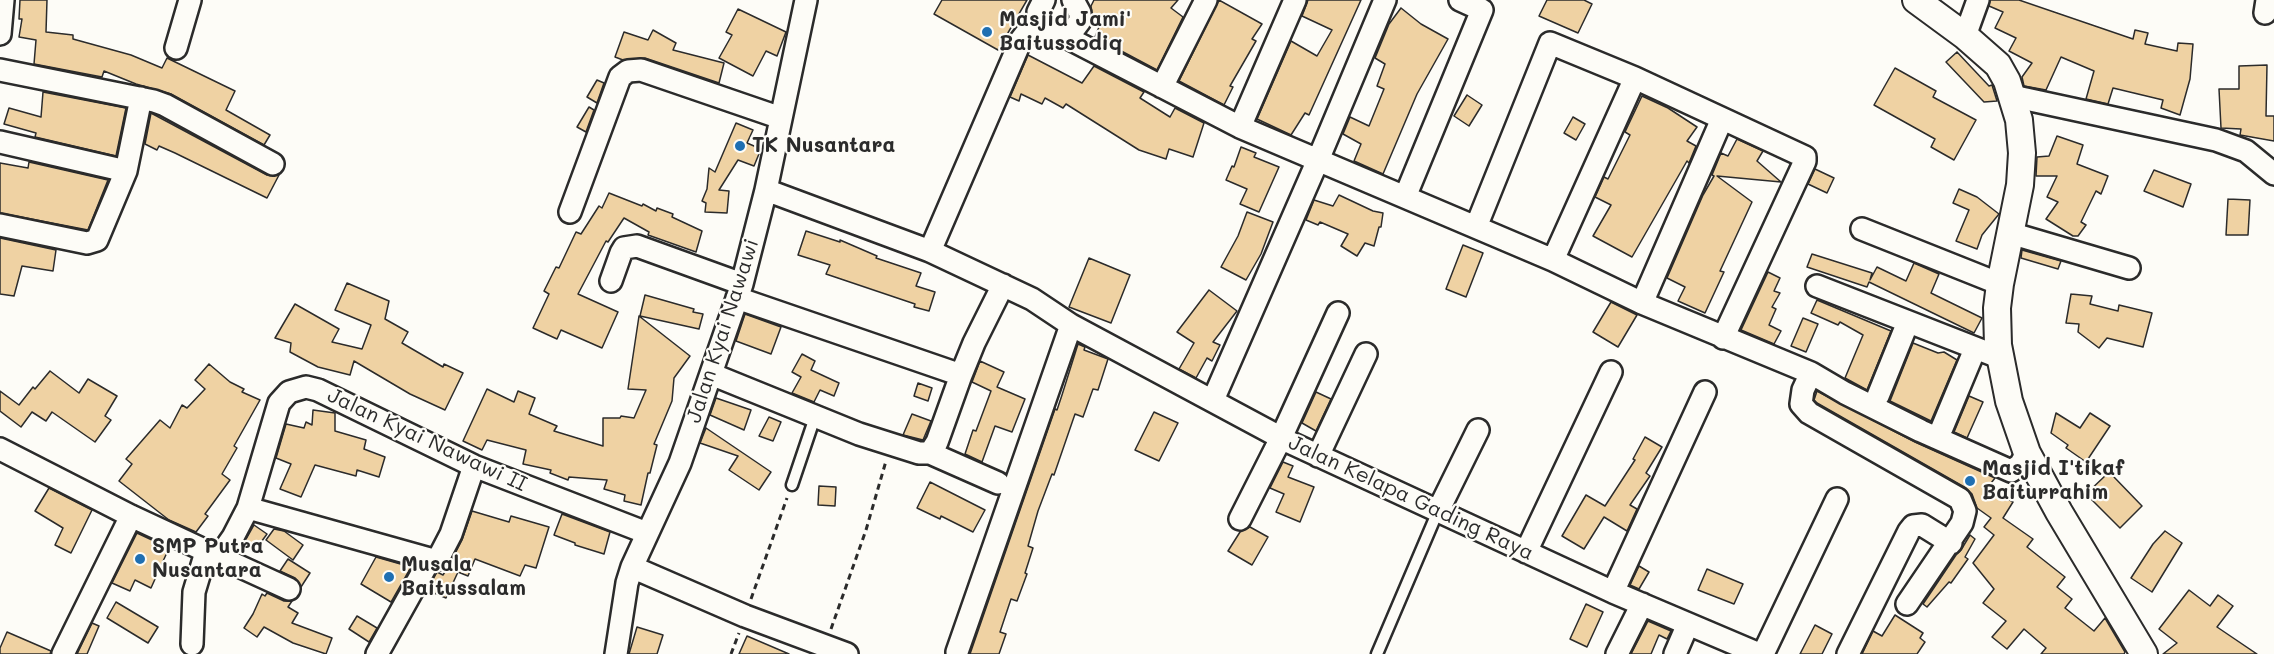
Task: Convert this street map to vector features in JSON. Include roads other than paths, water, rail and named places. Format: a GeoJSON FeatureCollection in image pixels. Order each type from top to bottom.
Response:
{"type":"FeatureCollection","features":[{"type":"Feature","properties":{"kind":"street"},"geometry":{"type":"LineString","coordinates":[[0,34],[3,0]]}},
{"type":"Feature","properties":{"kind":"street"},"geometry":{"type":"LineString","coordinates":[[176,48],[190,0]]}},
{"type":"Feature","properties":{"kind":"street","name":"Jalan Kyai Nawawi"},"geometry":{"type":"LineString","coordinates":[[616,654],[627,583],[632,567],[680,463],[740,291],[766,190],[806,0]]}},
{"type":"Feature","properties":{"kind":"street"},"geometry":{"type":"LineString","coordinates":[[1162,87],[1206,0]]}},
{"type":"Feature","properties":{"kind":"street"},"geometry":{"type":"LineString","coordinates":[[1240,127],[1295,0]]}},
{"type":"Feature","properties":{"kind":"street"},"geometry":{"type":"LineString","coordinates":[[1213,400],[1385,0]]}},
{"type":"Feature","properties":{"kind":"street"},"geometry":{"type":"LineString","coordinates":[[1405,197],[1482,10],[1460,0]]}},
{"type":"Feature","properties":{"kind":"street"},"geometry":{"type":"LineString","coordinates":[[1916,0],[1965,36],[1998,65],[2012,96],[2019,120],[2022,153],[2020,185],[2000,284],[1997,326],[2009,401],[2027,453],[2059,512],[2144,654]]}},
{"type":"Feature","properties":{"kind":"street"},"geometry":{"type":"LineString","coordinates":[[1965,36],[1978,0]]}},
{"type":"Feature","properties":{"kind":"street"},"geometry":{"type":"LineString","coordinates":[[1064,36],[1071,33],[1080,21],[1078,2]]}},
{"type":"Feature","properties":{"kind":"street"},"geometry":{"type":"LineString","coordinates":[[1041,9],[1043,30],[1050,34],[1064,36],[1240,127],[1553,260],[1642,303],[1811,373],[1845,393],[1921,431],[2012,471],[2020,465],[2027,453]]}},
{"type":"Feature","properties":{"kind":"street"},"geometry":{"type":"LineString","coordinates":[[930,251],[1021,40],[1041,9]]}},
{"type":"Feature","properties":{"kind":"street"},"geometry":{"type":"LineString","coordinates":[[1476,227],[1553,35],[1635,78],[1802,154],[1805,161],[1724,338]]}},
{"type":"Feature","properties":{"kind":"street"},"geometry":{"type":"LineString","coordinates":[[0,70],[141,98],[165,105],[273,164]]}},
{"type":"Feature","properties":{"kind":"street"},"geometry":{"type":"LineString","coordinates":[[570,212],[620,77],[628,71],[641,70],[781,118]]}},
{"type":"Feature","properties":{"kind":"street"},"geometry":{"type":"LineString","coordinates":[[1553,260],[1635,78]]}},
{"type":"Feature","properties":{"kind":"street"},"geometry":{"type":"LineString","coordinates":[[2012,96],[2216,140],[2246,151],[2274,174]]}},
{"type":"Feature","properties":{"kind":"street"},"geometry":{"type":"LineString","coordinates":[[0,225],[95,243],[101,235],[126,171],[141,98]]}},
{"type":"Feature","properties":{"kind":"street"},"geometry":{"type":"LineString","coordinates":[[1642,303],[1722,119]]}},
{"type":"Feature","properties":{"kind":"street"},"geometry":{"type":"LineString","coordinates":[[0,142],[126,171]]}},
{"type":"Feature","properties":{"kind":"street","name":"Jalan Kelapa Gading Raya"},"geometry":{"type":"LineString","coordinates":[[766,190],[930,251],[1003,285],[1032,299],[1071,325],[1281,438],[1613,592],[1756,653]]}},
{"type":"Feature","properties":{"kind":"street"},"geometry":{"type":"LineString","coordinates":[[1862,229],[2000,284]]}},
{"type":"Feature","properties":{"kind":"street"},"geometry":{"type":"LineString","coordinates":[[2010,233],[2129,268]]}},
{"type":"Feature","properties":{"kind":"street"},"geometry":{"type":"LineString","coordinates":[[611,281],[624,248],[637,246],[740,291],[961,375]]}},
{"type":"Feature","properties":{"kind":"street"},"geometry":{"type":"LineString","coordinates":[[930,453],[937,442],[961,375],[1003,285]]}},
{"type":"Feature","properties":{"kind":"street"},"geometry":{"type":"LineString","coordinates":[[1817,286],[2001,358]]}},
{"type":"Feature","properties":{"kind":"street"},"geometry":{"type":"LineString","coordinates":[[1240,519],[1281,438],[1338,313]]}},
{"type":"Feature","properties":{"kind":"street"},"geometry":{"type":"LineString","coordinates":[[1878,396],[1908,322]]}},
{"type":"Feature","properties":{"kind":"street"},"geometry":{"type":"LineString","coordinates":[[957,652],[1071,325]]}},
{"type":"Feature","properties":{"kind":"street"},"geometry":{"type":"LineString","coordinates":[[1942,428],[1975,349]]}},
{"type":"Feature","properties":{"kind":"street"},"geometry":{"type":"LineString","coordinates":[[1318,456],[1366,354]]}},
{"type":"Feature","properties":{"kind":"street"},"geometry":{"type":"LineString","coordinates":[[1526,552],[1611,372]]}},
{"type":"Feature","properties":{"kind":"street"},"geometry":{"type":"LineString","coordinates":[[1811,373],[1803,390],[1801,404],[1809,413],[1960,499],[1965,511],[1962,523],[1951,543],[1928,571],[1907,604]]}},
{"type":"Feature","properties":{"kind":"street"},"geometry":{"type":"LineString","coordinates":[[711,375],[891,445],[919,453],[930,453],[998,483]]}},
{"type":"Feature","properties":{"kind":"street","name":"Jalan Kyai Nawawi II"},"geometry":{"type":"LineString","coordinates":[[192,644],[194,592],[212,554],[233,537],[248,508],[279,403],[283,396],[296,388],[318,390],[474,466],[647,533]]}},
{"type":"Feature","properties":{"kind":"street"},"geometry":{"type":"LineString","coordinates":[[1613,592],[1705,392]]}},
{"type":"Feature","properties":{"kind":"street"},"geometry":{"type":"LineString","coordinates":[[1438,511],[1478,429]]}},
{"type":"Feature","properties":{"kind":"street"},"geometry":{"type":"LineString","coordinates":[[0,448],[131,516],[289,589]]}},
{"type":"Feature","properties":{"kind":"street"},"geometry":{"type":"LineString","coordinates":[[248,508],[430,559],[438,559],[446,547],[474,466]]}},
{"type":"Feature","properties":{"kind":"street"},"geometry":{"type":"LineString","coordinates":[[1756,653],[1837,499]]}},
{"type":"Feature","properties":{"kind":"street"},"geometry":{"type":"LineString","coordinates":[[63,654],[131,516]]}},
{"type":"Feature","properties":{"kind":"street"},"geometry":{"type":"LineString","coordinates":[[1848,654],[1913,526],[1922,525],[1951,543]]}},
{"type":"Feature","properties":{"kind":"street"},"geometry":{"type":"LineString","coordinates":[[376,654],[430,559]]}},
{"type":"Feature","properties":{"kind":"street"},"geometry":{"type":"LineString","coordinates":[[632,567],[847,654]]}},
{"type":"Feature","properties":{"kind":"street"},"geometry":{"type":"LineString","coordinates":[[1617,654],[1642,604]]}},
{"type":"Feature","properties":{"kind":"street"},"geometry":{"type":"LineString","coordinates":[[1675,654],[1688,624]]}},
{"type":"Feature","properties":{"kind":"lane"},"geometry":{"type":"LineString","coordinates":[[792,485],[815,417]]}},
{"type":"Feature","properties":{"kind":"lane"},"geometry":{"type":"LineString","coordinates":[[1377,654],[1438,511]]}},
{"type":"Feature","properties":{"kind":"place","name":"Masjid Jami' Baitussodiq"},"geometry":{"type":"Point","coordinates":[987,32]}},
{"type":"Feature","properties":{"kind":"place","name":"TK Nusantara"},"geometry":{"type":"Point","coordinates":[740,146]}},
{"type":"Feature","properties":{"kind":"place","name":"Masjid I'tikaf Baiturrahim"},"geometry":{"type":"Point","coordinates":[1970,481]}},
{"type":"Feature","properties":{"kind":"place","name":"SMP Putra Nusantara"},"geometry":{"type":"Point","coordinates":[140,559]}},
{"type":"Feature","properties":{"kind":"place","name":"Musala Baitussalam"},"geometry":{"type":"Point","coordinates":[389,577]}}]}
